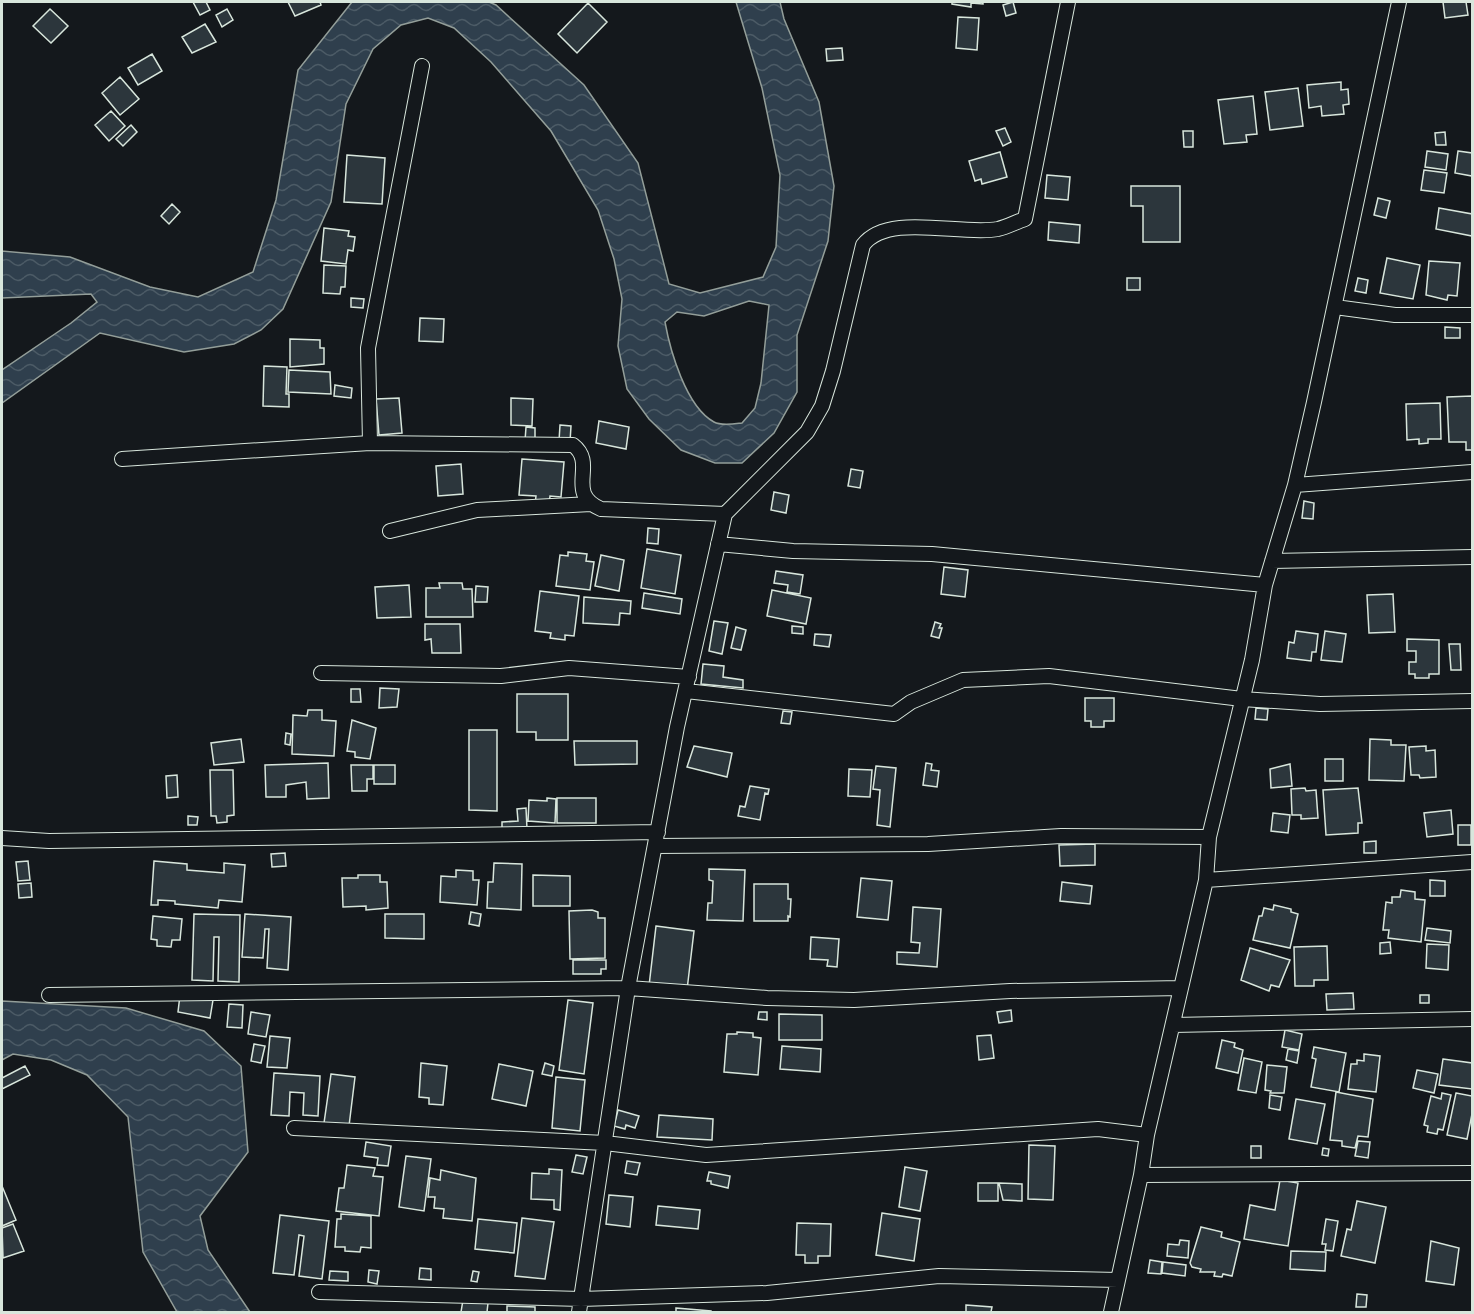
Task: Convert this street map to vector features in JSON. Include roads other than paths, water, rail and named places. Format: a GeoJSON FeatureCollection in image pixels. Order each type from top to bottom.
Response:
{"type":"FeatureCollection","features":[{"type":"Feature","properties":{"kind":"street"},"geometry":{"type":"LineString","coordinates":[[580,1306],[628,988],[686,691],[725,514],[807,432],[822,406],[833,371],[863,244],[870,235],[890,228],[998,229],[1025,219],[1068,2]]}},
{"type":"Feature","properties":{"kind":"street"},"geometry":{"type":"LineString","coordinates":[[1111,1312],[1141,1175],[1147,1135],[1206,880],[1209,837],[1242,699],[1265,585],[1295,485],[1399,2]]}},
{"type":"Feature","properties":{"kind":"street"},"geometry":{"type":"LineString","coordinates":[[370,443],[368,348],[422,66]]}},
{"type":"Feature","properties":{"kind":"street"},"geometry":{"type":"LineString","coordinates":[[1335,307],[1395,315],[1473,315]]}},
{"type":"Feature","properties":{"kind":"street"},"geometry":{"type":"LineString","coordinates":[[122,459],[370,443],[573,445],[581,451],[584,462],[581,483],[583,496],[591,504],[601,509],[725,514]]}},
{"type":"Feature","properties":{"kind":"street"},"geometry":{"type":"LineString","coordinates":[[1295,485],[1473,472]]}},
{"type":"Feature","properties":{"kind":"street"},"geometry":{"type":"LineString","coordinates":[[390,531],[477,510],[591,504]]}},
{"type":"Feature","properties":{"kind":"street"},"geometry":{"type":"LineString","coordinates":[[718,544],[793,551],[932,554],[1265,585]]}},
{"type":"Feature","properties":{"kind":"street"},"geometry":{"type":"LineString","coordinates":[[1272,561],[1473,557]]}},
{"type":"Feature","properties":{"kind":"street"},"geometry":{"type":"LineString","coordinates":[[321,673],[501,676],[569,668],[689,677]]}},
{"type":"Feature","properties":{"kind":"street"},"geometry":{"type":"LineString","coordinates":[[686,691],[894,714],[911,702],[963,680],[1049,676],[1242,699],[1331,704],[1473,701]]}},
{"type":"Feature","properties":{"kind":"street"},"geometry":{"type":"LineString","coordinates":[[2,838],[49,841],[658,832]]}},
{"type":"Feature","properties":{"kind":"street"},"geometry":{"type":"LineString","coordinates":[[655,846],[928,844],[1061,836],[1209,837]]}},
{"type":"Feature","properties":{"kind":"street"},"geometry":{"type":"LineString","coordinates":[[1206,880],[1473,862]]}},
{"type":"Feature","properties":{"kind":"street"},"geometry":{"type":"LineString","coordinates":[[49,995],[628,988],[767,998],[854,1000],[1010,991],[1181,988]]}},
{"type":"Feature","properties":{"kind":"street"},"geometry":{"type":"LineString","coordinates":[[1173,1025],[1473,1019]]}},
{"type":"Feature","properties":{"kind":"street"},"geometry":{"type":"LineString","coordinates":[[294,1128],[605,1143],[706,1155],[1098,1129],[1147,1135]]}},
{"type":"Feature","properties":{"kind":"street"},"geometry":{"type":"LineString","coordinates":[[1141,1175],[1473,1173]]}},
{"type":"Feature","properties":{"kind":"street"},"geometry":{"type":"LineString","coordinates":[[319,1292],[580,1306],[767,1293],[939,1276],[1118,1280]]}},
{"type":"Feature","properties":{"kind":"water"},"geometry":{"type":"Polygon","coordinates":[[[352,2],[489,2],[496,5],[584,85],[638,163],[669,284],[700,293],[763,277],[776,247],[780,175],[762,88],[736,2],[780,2],[784,19],[819,102],[834,186],[828,241],[797,335],[797,392],[774,433],[742,463],[715,463],[681,450],[649,419],[627,389],[618,346],[622,299],[614,259],[598,210],[551,131],[491,62],[454,28],[428,18],[401,25],[373,49],[346,104],[331,202],[283,309],[261,330],[234,344],[184,352],[100,333],[2,403],[2,370],[71,323],[97,302],[91,294],[2,298],[2,251],[70,257],[150,287],[198,297],[253,272],[276,200],[298,70],[352,2]],[[749,301],[704,316],[677,312],[665,322],[681,377],[695,404],[714,422],[742,423],[755,408],[761,383],[769,305],[749,301]]]}},
{"type":"Feature","properties":{"kind":"water"},"geometry":{"type":"Polygon","coordinates":[[[2,1001],[126,1008],[204,1031],[241,1066],[248,1152],[200,1216],[208,1250],[250,1312],[177,1312],[143,1252],[128,1117],[87,1075],[51,1060],[13,1054],[2,1060],[2,1001]]]}}]}
